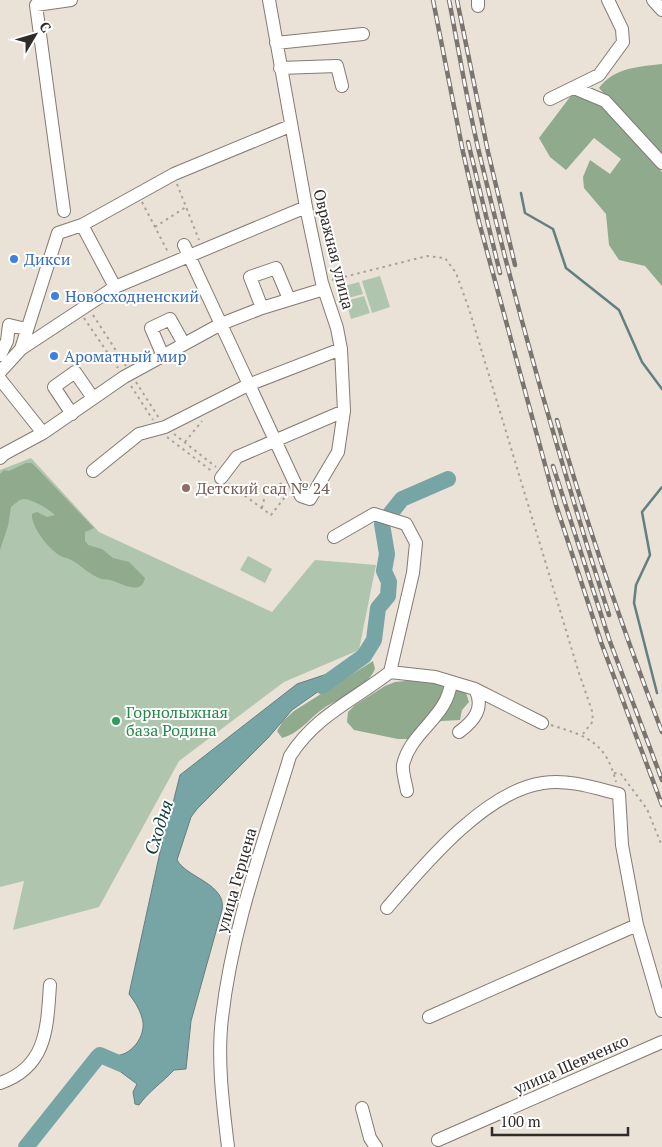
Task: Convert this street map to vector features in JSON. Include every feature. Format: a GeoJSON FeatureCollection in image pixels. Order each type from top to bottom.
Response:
{"type":"FeatureCollection","features":[{"type":"Feature","properties":{"kind":"street"},"geometry":{"type":"LineString","coordinates":[[64,211],[36,2],[71,0]]}},
{"type":"Feature","properties":{"kind":"street","name":"Овражная улица"},"geometry":{"type":"LineString","coordinates":[[269,0],[306,207],[323,286],[341,349],[344,411],[338,452],[310,499],[301,496],[294,481]]}},
{"type":"Feature","properties":{"kind":"street"},"geometry":{"type":"LineString","coordinates":[[550,100],[599,75],[623,42],[622,29],[608,0]]}},
{"type":"Feature","properties":{"kind":"street"},"geometry":{"type":"LineString","coordinates":[[653,0],[662,10]]}},
{"type":"Feature","properties":{"kind":"street"},"geometry":{"type":"LineString","coordinates":[[276,43],[363,34]]}},
{"type":"Feature","properties":{"kind":"street"},"geometry":{"type":"LineString","coordinates":[[280,68],[337,66],[342,86]]}},
{"type":"Feature","properties":{"kind":"street"},"geometry":{"type":"LineString","coordinates":[[574,88],[605,101],[662,164]]}},
{"type":"Feature","properties":{"kind":"street"},"geometry":{"type":"LineString","coordinates":[[21,349],[58,233],[82,225],[174,174],[290,126]]}},
{"type":"Feature","properties":{"kind":"street"},"geometry":{"type":"LineString","coordinates":[[0,372],[21,349],[115,287],[173,262],[186,250],[202,249],[306,207]]}},
{"type":"Feature","properties":{"kind":"street"},"geometry":{"type":"LineString","coordinates":[[82,225],[115,287]]}},
{"type":"Feature","properties":{"kind":"street"},"geometry":{"type":"LineString","coordinates":[[186,250],[294,481]]}},
{"type":"Feature","properties":{"kind":"street"},"geometry":{"type":"LineString","coordinates":[[262,308],[250,277],[276,268],[289,299]]}},
{"type":"Feature","properties":{"kind":"street"},"geometry":{"type":"LineString","coordinates":[[0,458],[43,433],[131,373],[184,344],[222,324],[323,286]]}},
{"type":"Feature","properties":{"kind":"street"},"geometry":{"type":"LineString","coordinates":[[163,356],[151,328],[170,319],[184,344]]}},
{"type":"Feature","properties":{"kind":"street"},"geometry":{"type":"LineString","coordinates":[[0,355],[7,341],[9,325],[26,329]]}},
{"type":"Feature","properties":{"kind":"street"},"geometry":{"type":"LineString","coordinates":[[93,471],[139,434],[165,427],[248,385],[341,349]]}},
{"type":"Feature","properties":{"kind":"street"},"geometry":{"type":"LineString","coordinates":[[72,414],[54,387],[75,372],[93,398]]}},
{"type":"Feature","properties":{"kind":"street"},"geometry":{"type":"LineString","coordinates":[[0,379],[43,433]]}},
{"type":"Feature","properties":{"kind":"street"},"geometry":{"type":"LineString","coordinates":[[222,475],[237,457],[344,411]]}},
{"type":"Feature","properties":{"kind":"street"},"geometry":{"type":"LineString","coordinates":[[334,538],[374,514],[406,524],[416,543],[413,573],[390,672],[451,682],[476,689],[542,723]]}},
{"type":"Feature","properties":{"kind":"street","name":"улица Герцена"},"geometry":{"type":"LineString","coordinates":[[228,1147],[222,1088],[221,1035],[223,1008],[236,932],[290,756],[302,738],[324,716],[362,693],[390,672]]}},
{"type":"Feature","properties":{"kind":"street"},"geometry":{"type":"LineString","coordinates":[[407,791],[403,765],[419,737],[446,703],[451,682]]}},
{"type":"Feature","properties":{"kind":"street"},"geometry":{"type":"LineString","coordinates":[[459,732],[471,723],[477,713],[480,704],[476,689]]}},
{"type":"Feature","properties":{"kind":"street"},"geometry":{"type":"LineString","coordinates":[[387,908],[442,846],[500,801],[526,788],[543,783],[570,782],[619,794],[622,845],[637,925],[662,1011]]}},
{"type":"Feature","properties":{"kind":"street"},"geometry":{"type":"LineString","coordinates":[[429,1017],[637,925]]}},
{"type":"Feature","properties":{"kind":"street"},"geometry":{"type":"LineString","coordinates":[[0,1083],[15,1078],[33,1062],[47,1032],[50,985]]}},
{"type":"Feature","properties":{"kind":"street","name":"улица Шевченко"},"geometry":{"type":"LineString","coordinates":[[438,1140],[662,1042]]}},
{"type":"Feature","properties":{"kind":"street"},"geometry":{"type":"LineString","coordinates":[[362,1108],[370,1138],[376,1147]]}},
{"type":"Feature","properties":{"kind":"path"},"geometry":{"type":"LineString","coordinates":[[174,174],[202,249]]}},
{"type":"Feature","properties":{"kind":"path"},"geometry":{"type":"LineString","coordinates":[[138,194],[173,262]]}},
{"type":"Feature","properties":{"kind":"path"},"geometry":{"type":"LineString","coordinates":[[155,227],[186,207]]}},
{"type":"Feature","properties":{"kind":"path"},"geometry":{"type":"LineString","coordinates":[[323,286],[427,256],[445,258],[456,273],[469,309],[575,661],[592,711],[592,721],[583,734]]}},
{"type":"Feature","properties":{"kind":"path"},"geometry":{"type":"LineString","coordinates":[[88,306],[165,427],[222,475]]}},
{"type":"Feature","properties":{"kind":"path"},"geometry":{"type":"LineString","coordinates":[[262,508],[266,491],[294,481]]}},
{"type":"Feature","properties":{"kind":"path"},"geometry":{"type":"LineString","coordinates":[[271,515],[294,481]]}},
{"type":"Feature","properties":{"kind":"path"},"geometry":{"type":"LineString","coordinates":[[542,723],[583,734],[603,751],[614,773],[621,774],[647,809],[662,846]]}},
{"type":"Feature","properties":{"kind":"green space"},"geometry":{"type":"Polygon","coordinates":[[[662,64],[662,157],[599,88],[612,76],[627,69],[662,64]]]}},
{"type":"Feature","properties":{"kind":"green space"},"geometry":{"type":"Polygon","coordinates":[[[573,93],[605,108],[662,172],[662,286],[645,266],[619,260],[609,245],[606,214],[584,188],[583,177],[590,160],[610,174],[621,159],[594,138],[566,170],[550,157],[539,138],[573,93]]]}},
{"type":"Feature","properties":{"kind":"green space"},"geometry":{"type":"Polygon","coordinates":[[[380,276],[390,307],[372,313],[362,281],[380,276]]]}},
{"type":"Feature","properties":{"kind":"green space"},"geometry":{"type":"Polygon","coordinates":[[[359,282],[363,294],[345,299],[341,287],[359,282]]]}},
{"type":"Feature","properties":{"kind":"green space"},"geometry":{"type":"Polygon","coordinates":[[[364,296],[370,313],[351,319],[346,301],[364,296]]]}},
{"type":"Feature","properties":{"kind":"green space","name":"Горнолыжная база Родина"},"geometry":{"type":"Polygon","coordinates":[[[31,458],[99,532],[272,612],[315,560],[376,565],[359,650],[284,682],[179,761],[99,907],[13,930],[24,881],[0,887],[0,470],[31,458]]]}},
{"type":"Feature","properties":{"kind":"green space"},"geometry":{"type":"Polygon","coordinates":[[[26,463],[32,463],[94,528],[85,532],[85,541],[88,545],[102,549],[113,558],[129,562],[145,578],[143,584],[135,588],[110,580],[100,579],[71,560],[59,555],[41,537],[32,519],[32,514],[37,512],[47,517],[55,515],[41,505],[27,499],[20,500],[11,507],[8,526],[0,550],[0,474],[4,470],[9,471],[26,463]]]}},
{"type":"Feature","properties":{"kind":"green space"},"geometry":{"type":"Polygon","coordinates":[[[248,556],[272,569],[265,583],[240,570],[248,556]]]}},
{"type":"Feature","properties":{"kind":"green space"},"geometry":{"type":"Polygon","coordinates":[[[373,661],[375,669],[365,683],[327,706],[298,730],[282,738],[277,731],[283,721],[294,711],[373,661]]]}},
{"type":"Feature","properties":{"kind":"green space"},"geometry":{"type":"Polygon","coordinates":[[[416,680],[437,682],[466,693],[469,702],[462,710],[460,720],[441,721],[415,739],[398,739],[354,730],[347,722],[348,712],[355,705],[385,686],[395,682],[416,680]]]}},
{"type":"Feature","properties":{"kind":"water"},"geometry":{"type":"Polygon","coordinates":[[[327,674],[339,674],[340,676],[292,710],[268,738],[191,817],[177,860],[189,872],[213,888],[222,901],[222,910],[191,1021],[186,1069],[174,1070],[139,1105],[135,1104],[133,1092],[137,1084],[106,1061],[109,1055],[116,1056],[128,1052],[134,1047],[143,1029],[141,1014],[129,994],[169,811],[171,811],[180,775],[297,684],[327,674]]]}},
{"type":"Feature","properties":{"kind":"waterway"},"geometry":{"type":"LineString","coordinates":[[521,193],[525,213],[553,229],[566,268],[619,310],[642,362],[662,389]]}},
{"type":"Feature","properties":{"kind":"waterway","name":"Сходня"},"geometry":{"type":"LineString","coordinates":[[322,686],[364,656],[374,640],[378,608],[388,596],[389,582],[384,571],[387,554],[382,524],[402,499],[448,479]]}},
{"type":"Feature","properties":{"kind":"waterway"},"geometry":{"type":"LineString","coordinates":[[657,693],[634,603],[636,585],[650,555],[642,512],[662,487]]}},
{"type":"Feature","properties":{"kind":"waterway","name":"Сходня"},"geometry":{"type":"LineString","coordinates":[[26,1147],[100,1055],[121,1064],[128,1063]]}},
{"type":"Feature","properties":{"kind":"railway"},"geometry":{"type":"LineString","coordinates":[[433,0],[479,222],[556,505],[601,642],[662,805]]}},
{"type":"Feature","properties":{"kind":"railway"},"geometry":{"type":"LineString","coordinates":[[449,0],[475,133],[523,327],[573,500],[609,615]]}},
{"type":"Feature","properties":{"kind":"railway"},"geometry":{"type":"LineString","coordinates":[[457,0],[488,152],[515,265]]}},
{"type":"Feature","properties":{"kind":"railway"},"geometry":{"type":"LineString","coordinates":[[468,142],[500,273]]}},
{"type":"Feature","properties":{"kind":"railway"},"geometry":{"type":"LineString","coordinates":[[557,420],[606,577],[662,732]]}},
{"type":"Feature","properties":{"kind":"railway"},"geometry":{"type":"LineString","coordinates":[[553,466],[609,639],[662,780]]}},
{"type":"Feature","properties":{"kind":"place","name":"Дикси"},"geometry":{"type":"Point","coordinates":[14,259]}},
{"type":"Feature","properties":{"kind":"place","name":"Новосходненский"},"geometry":{"type":"Point","coordinates":[55,296]}},
{"type":"Feature","properties":{"kind":"place","name":"Ароматный мир"},"geometry":{"type":"Point","coordinates":[54,356]}},
{"type":"Feature","properties":{"kind":"place","name":"Детский сад № 24"},"geometry":{"type":"Point","coordinates":[186,488]}},
{"type":"Feature","properties":{"kind":"place","name":"Горнолыжная база Родина"},"geometry":{"type":"Point","coordinates":[116,721]}}]}
